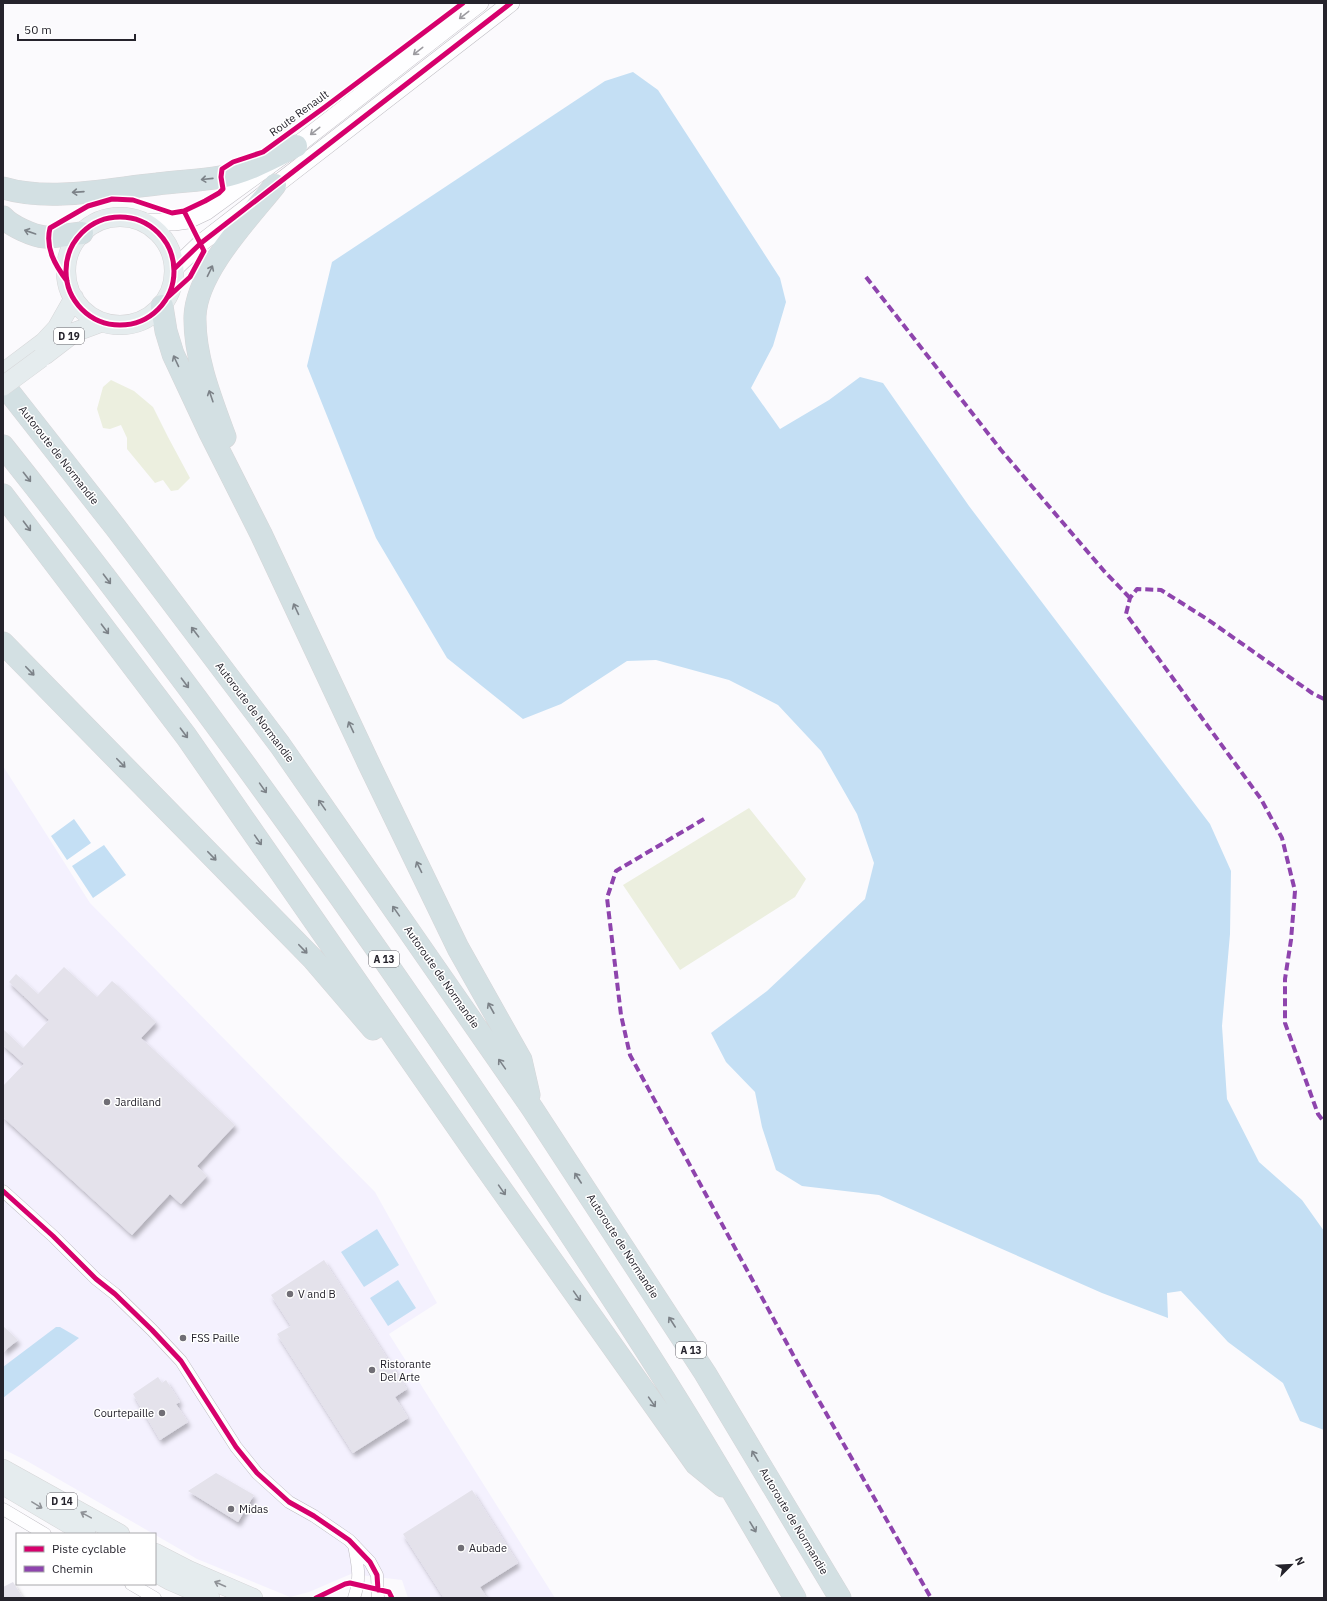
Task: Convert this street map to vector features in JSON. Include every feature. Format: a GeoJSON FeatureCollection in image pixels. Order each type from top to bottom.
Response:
{"type":"FeatureCollection","features":[{"type":"Feature","properties":{"kind":"highway"},"geometry":{"type":"LineString","coordinates":[[3,188],[16,192],[46,195],[221,177],[253,167],[296,146]]}},
{"type":"Feature","properties":{"kind":"highway"},"geometry":{"type":"LineString","coordinates":[[261,534],[203,373],[197,345],[195,315],[202,289],[212,266],[229,242],[275,185]]}},
{"type":"Feature","properties":{"kind":"highway"},"geometry":{"type":"LineString","coordinates":[[3,218],[26,231],[44,237],[82,233]]}},
{"type":"Feature","properties":{"kind":"highway"},"geometry":{"type":"LineString","coordinates":[[162,306],[166,331],[173,354],[210,433],[261,534],[368,762],[458,948],[521,1060],[532,1108]]}},
{"type":"Feature","properties":{"kind":"highway","name":"Autoroute de Normandie"},"geometry":{"type":"LineString","coordinates":[[3,385],[116,528],[280,745],[532,1108],[705,1373],[840,1598]]}},
{"type":"Feature","properties":{"kind":"highway","name":"A 13"},"geometry":{"type":"LineString","coordinates":[[3,446],[85,549],[249,768],[404,988],[563,1221],[674,1394],[795,1598]]}},
{"type":"Feature","properties":{"kind":"highway"},"geometry":{"type":"LineString","coordinates":[[3,495],[186,736],[479,1158],[696,1464],[734,1494]]}},
{"type":"Feature","properties":{"kind":"highway"},"geometry":{"type":"LineString","coordinates":[[3,643],[313,959],[354,1005],[396,1057],[440,1117],[479,1158]]}},
{"type":"Feature","properties":{"kind":"main road"},"geometry":{"type":"LineString","coordinates":[[111,218],[127,218],[142,222],[155,230],[165,241],[172,254],[174,269],[171,288],[162,306],[150,316],[136,323],[120,326],[102,322],[86,313],[74,298],[67,281],[67,264],[72,247],[82,233],[96,224],[111,218]]}},
{"type":"Feature","properties":{"kind":"main road","name":"D 19"},"geometry":{"type":"LineString","coordinates":[[3,385],[38,354],[44,342],[57,328],[74,298]]}},
{"type":"Feature","properties":{"kind":"main road","name":"D 19"},"geometry":{"type":"LineString","coordinates":[[3,373],[75,332],[102,322]]}},
{"type":"Feature","properties":{"kind":"main road","name":"D 14"},"geometry":{"type":"LineString","coordinates":[[3,1469],[118,1533]]}},
{"type":"Feature","properties":{"kind":"main road","name":"D 14"},"geometry":{"type":"LineString","coordinates":[[3,1485],[84,1533]]}},
{"type":"Feature","properties":{"kind":"main road"},"geometry":{"type":"LineString","coordinates":[[156,1553],[188,1570],[253,1598]]}},
{"type":"Feature","properties":{"kind":"main road"},"geometry":{"type":"LineString","coordinates":[[156,1573],[210,1598]]}},
{"type":"Feature","properties":{"kind":"street"},"geometry":{"type":"LineString","coordinates":[[142,222],[174,222],[188,220],[207,211],[296,146],[480,3]]}},
{"type":"Feature","properties":{"kind":"street"},"geometry":{"type":"LineString","coordinates":[[174,269],[201,243],[511,3]]}},
{"type":"Feature","properties":{"kind":"street"},"geometry":{"type":"LineString","coordinates":[[3,1191],[53,1236],[96,1279],[116,1294],[181,1361],[236,1447],[257,1474],[289,1502],[314,1516],[354,1544],[370,1562],[377,1575],[378,1598]]}},
{"type":"Feature","properties":{"kind":"street"},"geometry":{"type":"LineString","coordinates":[[3,1509],[43,1533]]}},
{"type":"Feature","properties":{"kind":"street"},"geometry":{"type":"LineString","coordinates":[[354,1544],[360,1571],[354,1598]]}},
{"type":"Feature","properties":{"kind":"street"},"geometry":{"type":"LineString","coordinates":[[133,1585],[155,1598]]}},
{"type":"Feature","properties":{"kind":"shaded area"},"geometry":{"type":"Polygon","coordinates":[[[3,766],[90,903],[375,1192],[437,1303],[389,1334],[555,1598],[408,1598],[402,1580],[351,1574],[309,1592],[290,1597],[197,1559],[156,1535],[156,1533],[152,1533],[27,1461],[3,1449],[3,766]]]}},
{"type":"Feature","properties":{"kind":"green space"},"geometry":{"type":"Polygon","coordinates":[[[111,380],[134,391],[153,407],[190,478],[178,490],[171,491],[163,480],[155,483],[127,449],[127,438],[121,425],[110,429],[103,428],[97,409],[103,387],[111,380]]]}},
{"type":"Feature","properties":{"kind":"green space"},"geometry":{"type":"Polygon","coordinates":[[[749,808],[806,879],[795,897],[680,970],[623,885],[749,808]]]}},
{"type":"Feature","properties":{"kind":"water"},"geometry":{"type":"Polygon","coordinates":[[[633,72],[658,90],[780,278],[786,302],[773,346],[751,388],[780,429],[829,400],[860,377],[883,383],[969,506],[1210,824],[1231,871],[1230,934],[1222,1026],[1227,1099],[1259,1162],[1302,1200],[1324,1231],[1324,1430],[1300,1421],[1283,1383],[1228,1342],[1181,1291],[1167,1293],[1168,1318],[1102,1293],[879,1195],[802,1186],[776,1170],[762,1127],[755,1092],[726,1062],[711,1033],[767,991],[865,899],[874,863],[857,814],[821,751],[778,705],[729,680],[656,660],[627,661],[561,704],[523,719],[447,658],[376,538],[307,366],[332,262],[605,81],[633,72]]]}},
{"type":"Feature","properties":{"kind":"water"},"geometry":{"type":"Polygon","coordinates":[[[74,819],[91,843],[67,860],[51,836],[74,819]]]}},
{"type":"Feature","properties":{"kind":"water"},"geometry":{"type":"Polygon","coordinates":[[[104,845],[126,875],[93,898],[72,866],[104,845]]]}},
{"type":"Feature","properties":{"kind":"water"},"geometry":{"type":"Polygon","coordinates":[[[377,1229],[399,1265],[364,1287],[341,1252],[377,1229]]]}},
{"type":"Feature","properties":{"kind":"water"},"geometry":{"type":"Polygon","coordinates":[[[398,1280],[416,1308],[388,1326],[370,1298],[398,1280]]]}},
{"type":"Feature","properties":{"kind":"water"},"geometry":{"type":"Polygon","coordinates":[[[56,1327],[60,1327],[79,1338],[3,1398],[3,1367],[56,1327]]]}},
{"type":"Feature","properties":{"kind":"building","name":"Jardiland"},"geometry":{"type":"Polygon","coordinates":[[[64,967],[97,997],[112,981],[118,986],[156,1022],[141,1038],[235,1125],[197,1166],[207,1176],[181,1204],[170,1194],[132,1235],[3,1117],[3,1086],[24,1064],[3,1045],[3,1029],[23,1048],[49,1020],[9,982],[16,974],[38,994],[64,967]]]}},
{"type":"Feature","properties":{"kind":"building"},"geometry":{"type":"Polygon","coordinates":[[[324,1260],[407,1389],[395,1397],[408,1418],[353,1453],[277,1334],[291,1326],[271,1295],[324,1260]]]}},
{"type":"Feature","properties":{"kind":"building"},"geometry":{"type":"Polygon","coordinates":[[[3,1326],[18,1340],[3,1352],[3,1326]]]}},
{"type":"Feature","properties":{"kind":"building","name":"Courtepaille"},"geometry":{"type":"Polygon","coordinates":[[[158,1377],[162,1383],[166,1380],[180,1402],[176,1404],[188,1422],[160,1440],[133,1394],[158,1377]]]}},
{"type":"Feature","properties":{"kind":"building","name":"Midas"},"geometry":{"type":"Polygon","coordinates":[[[216,1473],[254,1495],[238,1522],[188,1491],[216,1473]]]}},
{"type":"Feature","properties":{"kind":"building","name":"Aubade"},"geometry":{"type":"Polygon","coordinates":[[[472,1490],[518,1563],[480,1587],[487,1598],[444,1598],[403,1534],[472,1490]]]}},
{"type":"Feature","properties":{"kind":"building"},"geometry":{"type":"Polygon","coordinates":[[[13,1582],[23,1598],[3,1598],[3,1587],[13,1582]]]}},
{"type":"Feature","properties":{"kind":"marked path"},"geometry":{"type":"LineString","coordinates":[[866,277],[1001,450],[1104,571],[1130,598]]}},
{"type":"Feature","properties":{"kind":"marked path"},"geometry":{"type":"LineString","coordinates":[[1324,699],[1312,693],[1207,619],[1161,590],[1137,589],[1130,598],[1126,614],[1261,799],[1282,838],[1295,891],[1291,940],[1285,979],[1285,1023],[1318,1114],[1324,1122]]}},
{"type":"Feature","properties":{"kind":"marked path"},"geometry":{"type":"LineString","coordinates":[[704,819],[616,871],[607,898],[621,1015],[630,1055],[797,1362],[931,1598]]}},
{"type":"Feature","properties":{"kind":"cycle path","name":"Route Renault"},"geometry":{"type":"LineString","coordinates":[[67,281],[52,256],[49,242],[50,228],[88,206],[112,199],[133,200],[172,213],[184,211],[205,201],[223,189],[221,177],[222,169],[233,162],[263,152],[463,3]]}},
{"type":"Feature","properties":{"kind":"cycle path"},"geometry":{"type":"LineString","coordinates":[[174,269],[201,243],[511,3]]}},
{"type":"Feature","properties":{"kind":"cycle path"},"geometry":{"type":"LineString","coordinates":[[168,297],[190,277],[204,251],[184,211]]}},
{"type":"Feature","properties":{"kind":"cycle path"},"geometry":{"type":"LineString","coordinates":[[120,217],[140,222],[158,233],[169,251],[174,271],[169,291],[158,309],[140,320],[120,325],[100,320],[82,309],[71,291],[66,271],[71,251],[82,233],[100,222],[120,217]]}},
{"type":"Feature","properties":{"kind":"cycle path"},"geometry":{"type":"LineString","coordinates":[[3,1191],[53,1236],[96,1279],[115,1294],[152,1330],[181,1361],[236,1447],[257,1473],[289,1502],[314,1516],[349,1540],[370,1562],[377,1575],[378,1590]]}},
{"type":"Feature","properties":{"kind":"cycle path"},"geometry":{"type":"LineString","coordinates":[[316,1598],[350,1583],[389,1592],[392,1598]]}},
{"type":"Feature","properties":{"kind":"place","name":"Jardiland"},"geometry":{"type":"Point","coordinates":[107,1102]}},
{"type":"Feature","properties":{"kind":"place","name":"V and B"},"geometry":{"type":"Point","coordinates":[290,1294]}},
{"type":"Feature","properties":{"kind":"place","name":"FSS Paille"},"geometry":{"type":"Point","coordinates":[183,1338]}},
{"type":"Feature","properties":{"kind":"place","name":"Ristorante Del Arte"},"geometry":{"type":"Point","coordinates":[372,1370]}},
{"type":"Feature","properties":{"kind":"place","name":"Courtepaille"},"geometry":{"type":"Point","coordinates":[162,1413]}},
{"type":"Feature","properties":{"kind":"place","name":"Midas"},"geometry":{"type":"Point","coordinates":[231,1509]}},
{"type":"Feature","properties":{"kind":"place","name":"Aubade"},"geometry":{"type":"Point","coordinates":[461,1548]}}]}
